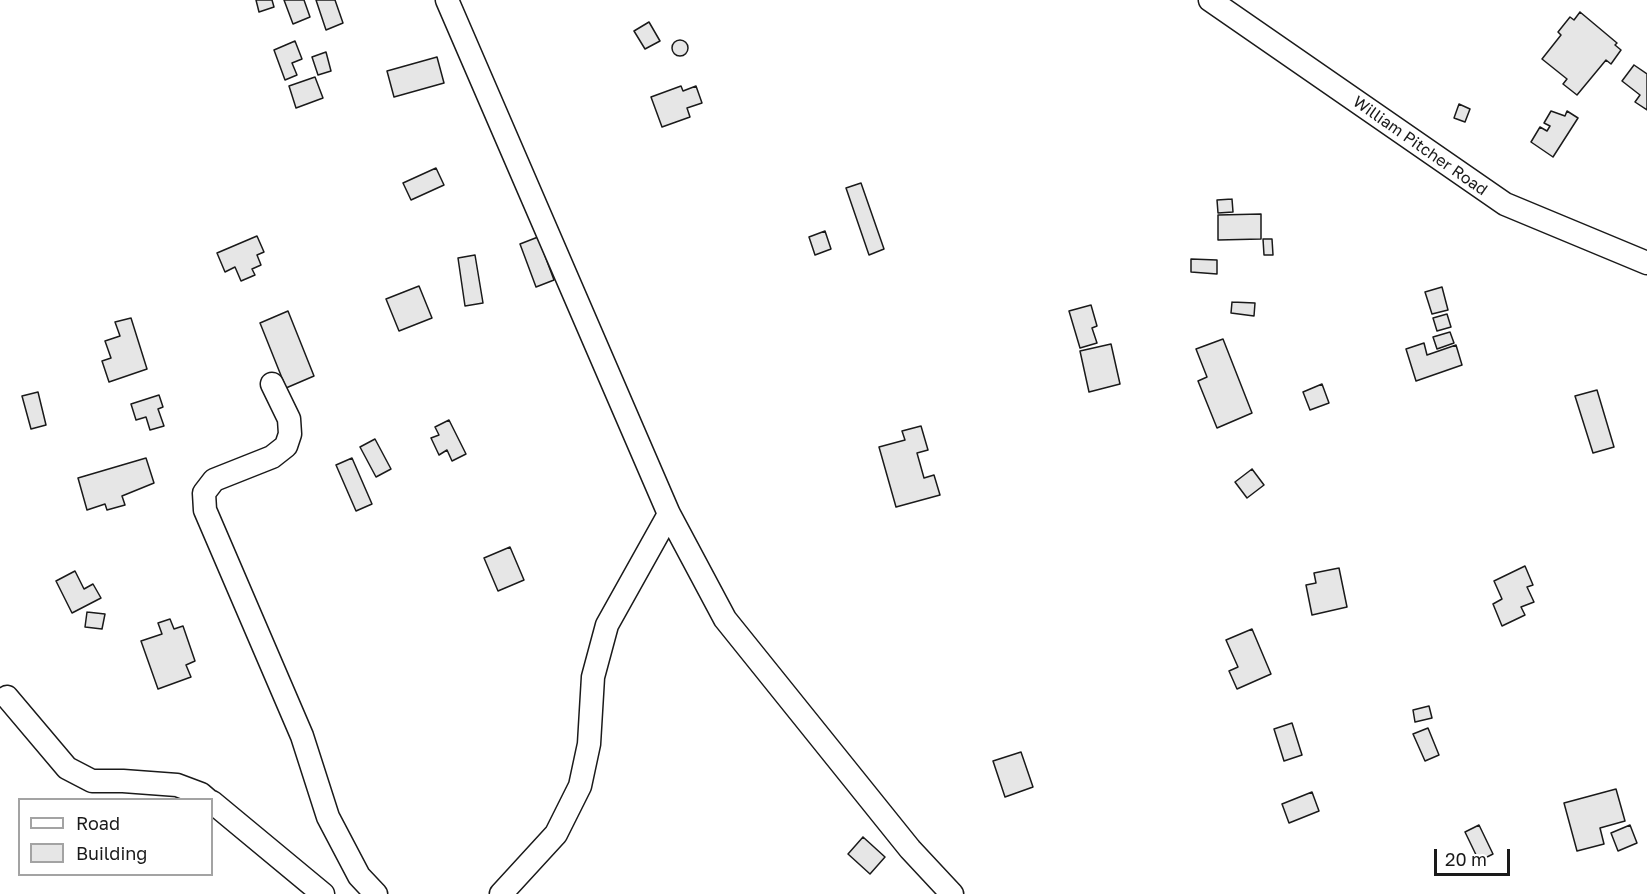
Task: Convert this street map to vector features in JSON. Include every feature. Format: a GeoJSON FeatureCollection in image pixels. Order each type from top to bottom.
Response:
{"type":"FeatureCollection","features":[{"type":"Feature","properties":{"kind":"street"},"geometry":{"type":"LineString","coordinates":[[447,0],[669,514],[725,619],[910,849],[952,894]]}},
{"type":"Feature","properties":{"kind":"street","name":"William Pitcher Road"},"geometry":{"type":"LineString","coordinates":[[1209,0],[1505,204],[1647,263]]}},
{"type":"Feature","properties":{"kind":"street"},"geometry":{"type":"LineString","coordinates":[[272,384],[289,419],[290,434],[285,446],[272,457],[214,480],[204,493],[205,510],[302,736],[328,817],[359,876],[376,894]]}},
{"type":"Feature","properties":{"kind":"street"},"geometry":{"type":"LineString","coordinates":[[501,894],[556,834],[580,786],[589,744],[593,677],[608,625],[669,514]]}},
{"type":"Feature","properties":{"kind":"street"},"geometry":{"type":"LineString","coordinates":[[7,698],[67,768],[92,782],[123,781],[177,785],[206,798]]}},
{"type":"Feature","properties":{"kind":"street"},"geometry":{"type":"LineString","coordinates":[[213,803],[323,894]]}},
{"type":"Feature","properties":{"kind":"building"},"geometry":{"type":"Polygon","coordinates":[[[256,0],[272,0],[274,7],[259,12],[256,0]]]}},
{"type":"Feature","properties":{"kind":"building"},"geometry":{"type":"Polygon","coordinates":[[[284,0],[304,0],[310,17],[293,24],[284,0]]]}},
{"type":"Feature","properties":{"kind":"building"},"geometry":{"type":"Polygon","coordinates":[[[316,0],[335,0],[343,23],[326,30],[316,0]]]}},
{"type":"Feature","properties":{"kind":"building"},"geometry":{"type":"Polygon","coordinates":[[[1580,12],[1617,43],[1615,45],[1621,50],[1611,64],[1606,60],[1577,95],[1563,84],[1567,79],[1542,59],[1561,35],[1558,32],[1570,17],[1574,20],[1580,12]]]}},
{"type":"Feature","properties":{"kind":"building"},"geometry":{"type":"Polygon","coordinates":[[[649,22],[660,41],[645,49],[634,31],[649,22]]]}},
{"type":"Feature","properties":{"kind":"building"},"geometry":{"type":"Polygon","coordinates":[[[680,40],[686,42],[688,48],[686,54],[680,56],[674,54],[672,48],[674,42],[680,40]]]}},
{"type":"Feature","properties":{"kind":"building"},"geometry":{"type":"Polygon","coordinates":[[[295,41],[302,59],[292,63],[297,75],[285,80],[274,50],[295,41]]]}},
{"type":"Feature","properties":{"kind":"building"},"geometry":{"type":"Polygon","coordinates":[[[326,52],[331,71],[318,75],[312,57],[326,52]]]}},
{"type":"Feature","properties":{"kind":"building"},"geometry":{"type":"Polygon","coordinates":[[[437,57],[444,83],[394,97],[387,71],[437,57]]]}},
{"type":"Feature","properties":{"kind":"building"},"geometry":{"type":"Polygon","coordinates":[[[1634,65],[1647,74],[1647,110],[1635,102],[1640,95],[1622,81],[1634,65]]]}},
{"type":"Feature","properties":{"kind":"building"},"geometry":{"type":"Polygon","coordinates":[[[315,77],[323,98],[296,108],[289,86],[315,77]]]}},
{"type":"Feature","properties":{"kind":"building"},"geometry":{"type":"Polygon","coordinates":[[[681,86],[683,91],[696,86],[702,103],[687,108],[690,117],[662,127],[651,97],[681,86]]]}},
{"type":"Feature","properties":{"kind":"building"},"geometry":{"type":"Polygon","coordinates":[[[1459,104],[1470,109],[1465,122],[1454,118],[1459,104]]]}},
{"type":"Feature","properties":{"kind":"building"},"geometry":{"type":"Polygon","coordinates":[[[1551,111],[1565,116],[1567,111],[1578,118],[1553,157],[1531,142],[1540,127],[1547,131],[1550,126],[1544,123],[1551,111]]]}},
{"type":"Feature","properties":{"kind":"building"},"geometry":{"type":"Polygon","coordinates":[[[436,168],[444,185],[411,200],[403,183],[436,168]]]}},
{"type":"Feature","properties":{"kind":"building"},"geometry":{"type":"Polygon","coordinates":[[[861,183],[884,249],[869,255],[846,188],[861,183]]]}},
{"type":"Feature","properties":{"kind":"building"},"geometry":{"type":"Polygon","coordinates":[[[1232,199],[1233,212],[1218,213],[1217,200],[1232,199]]]}},
{"type":"Feature","properties":{"kind":"building"},"geometry":{"type":"Polygon","coordinates":[[[1261,214],[1261,239],[1218,240],[1218,215],[1261,214]]]}},
{"type":"Feature","properties":{"kind":"building"},"geometry":{"type":"Polygon","coordinates":[[[825,231],[831,249],[815,255],[809,237],[825,231]]]}},
{"type":"Feature","properties":{"kind":"building"},"geometry":{"type":"Polygon","coordinates":[[[257,236],[264,252],[257,255],[261,265],[252,269],[255,275],[241,281],[235,267],[225,272],[217,253],[257,236]]]}},
{"type":"Feature","properties":{"kind":"building"},"geometry":{"type":"Polygon","coordinates":[[[538,237],[554,280],[536,287],[520,244],[538,237]]]}},
{"type":"Feature","properties":{"kind":"building"},"geometry":{"type":"Polygon","coordinates":[[[1263,239],[1272,239],[1273,255],[1264,255],[1263,239]]]}},
{"type":"Feature","properties":{"kind":"building"},"geometry":{"type":"Polygon","coordinates":[[[475,255],[483,303],[465,306],[458,258],[475,255]]]}},
{"type":"Feature","properties":{"kind":"building"},"geometry":{"type":"Polygon","coordinates":[[[1191,259],[1217,260],[1217,274],[1191,272],[1191,259]]]}},
{"type":"Feature","properties":{"kind":"building"},"geometry":{"type":"Polygon","coordinates":[[[419,286],[432,318],[399,331],[386,299],[419,286]]]}},
{"type":"Feature","properties":{"kind":"building"},"geometry":{"type":"Polygon","coordinates":[[[1442,287],[1448,310],[1432,314],[1425,292],[1442,287]]]}},
{"type":"Feature","properties":{"kind":"building"},"geometry":{"type":"Polygon","coordinates":[[[1232,302],[1255,303],[1254,316],[1231,313],[1232,302]]]}},
{"type":"Feature","properties":{"kind":"building"},"geometry":{"type":"Polygon","coordinates":[[[1091,305],[1097,326],[1092,328],[1097,343],[1080,348],[1069,311],[1091,305]]]}},
{"type":"Feature","properties":{"kind":"building"},"geometry":{"type":"Polygon","coordinates":[[[288,311],[314,376],[286,388],[260,323],[288,311]]]}},
{"type":"Feature","properties":{"kind":"building"},"geometry":{"type":"Polygon","coordinates":[[[1447,314],[1451,327],[1437,331],[1433,318],[1447,314]]]}},
{"type":"Feature","properties":{"kind":"building"},"geometry":{"type":"Polygon","coordinates":[[[131,318],[147,369],[109,382],[102,361],[111,358],[105,341],[120,336],[115,322],[131,318]]]}},
{"type":"Feature","properties":{"kind":"building"},"geometry":{"type":"Polygon","coordinates":[[[1450,332],[1454,343],[1437,349],[1433,337],[1450,332]]]}},
{"type":"Feature","properties":{"kind":"building"},"geometry":{"type":"Polygon","coordinates":[[[1223,339],[1252,413],[1217,428],[1198,381],[1207,377],[1196,349],[1223,339]]]}},
{"type":"Feature","properties":{"kind":"building"},"geometry":{"type":"Polygon","coordinates":[[[1424,343],[1427,355],[1456,345],[1462,365],[1416,381],[1406,349],[1424,343]]]}},
{"type":"Feature","properties":{"kind":"building"},"geometry":{"type":"Polygon","coordinates":[[[1111,344],[1120,384],[1089,392],[1080,351],[1111,344]]]}},
{"type":"Feature","properties":{"kind":"building"},"geometry":{"type":"Polygon","coordinates":[[[1322,384],[1329,403],[1310,410],[1303,392],[1322,384]]]}},
{"type":"Feature","properties":{"kind":"building"},"geometry":{"type":"Polygon","coordinates":[[[1597,390],[1614,447],[1593,453],[1575,396],[1597,390]]]}},
{"type":"Feature","properties":{"kind":"building"},"geometry":{"type":"Polygon","coordinates":[[[38,392],[46,425],[31,429],[22,396],[38,392]]]}},
{"type":"Feature","properties":{"kind":"building"},"geometry":{"type":"Polygon","coordinates":[[[159,395],[163,407],[158,409],[164,426],[150,430],[146,417],[136,420],[131,404],[159,395]]]}},
{"type":"Feature","properties":{"kind":"building"},"geometry":{"type":"Polygon","coordinates":[[[449,420],[466,454],[452,461],[447,450],[439,455],[431,438],[439,435],[435,427],[449,420]]]}},
{"type":"Feature","properties":{"kind":"building"},"geometry":{"type":"Polygon","coordinates":[[[921,426],[928,450],[917,453],[924,478],[934,475],[940,495],[896,507],[879,447],[905,440],[902,431],[921,426]]]}},
{"type":"Feature","properties":{"kind":"building"},"geometry":{"type":"Polygon","coordinates":[[[375,439],[391,469],[376,477],[360,447],[375,439]]]}},
{"type":"Feature","properties":{"kind":"building"},"geometry":{"type":"Polygon","coordinates":[[[146,458],[154,483],[122,496],[125,505],[107,510],[105,504],[87,510],[78,478],[146,458]]]}},
{"type":"Feature","properties":{"kind":"building"},"geometry":{"type":"Polygon","coordinates":[[[352,458],[372,504],[356,511],[336,465],[352,458]]]}},
{"type":"Feature","properties":{"kind":"building"},"geometry":{"type":"Polygon","coordinates":[[[1252,469],[1264,485],[1247,498],[1235,482],[1252,469]]]}},
{"type":"Feature","properties":{"kind":"building"},"geometry":{"type":"Polygon","coordinates":[[[510,547],[524,580],[498,591],[484,558],[510,547]]]}},
{"type":"Feature","properties":{"kind":"building"},"geometry":{"type":"Polygon","coordinates":[[[1525,566],[1533,585],[1527,587],[1534,602],[1521,607],[1525,615],[1502,626],[1493,604],[1502,599],[1494,581],[1525,566]]]}},
{"type":"Feature","properties":{"kind":"building"},"geometry":{"type":"Polygon","coordinates":[[[1339,568],[1347,607],[1312,615],[1306,585],[1316,583],[1314,573],[1339,568]]]}},
{"type":"Feature","properties":{"kind":"building"},"geometry":{"type":"Polygon","coordinates":[[[75,571],[84,589],[93,584],[101,598],[72,613],[56,581],[75,571]]]}},
{"type":"Feature","properties":{"kind":"building"},"geometry":{"type":"Polygon","coordinates":[[[87,612],[105,614],[102,629],[85,627],[87,612]]]}},
{"type":"Feature","properties":{"kind":"building"},"geometry":{"type":"Polygon","coordinates":[[[170,619],[174,629],[183,626],[195,661],[186,665],[191,677],[158,689],[141,641],[162,634],[158,623],[170,619]]]}},
{"type":"Feature","properties":{"kind":"building"},"geometry":{"type":"Polygon","coordinates":[[[1252,629],[1271,674],[1237,689],[1229,671],[1238,667],[1226,640],[1252,629]]]}},
{"type":"Feature","properties":{"kind":"building"},"geometry":{"type":"Polygon","coordinates":[[[1429,706],[1432,718],[1415,722],[1413,710],[1429,706]]]}},
{"type":"Feature","properties":{"kind":"building"},"geometry":{"type":"Polygon","coordinates":[[[1292,723],[1302,755],[1284,761],[1274,729],[1292,723]]]}},
{"type":"Feature","properties":{"kind":"building"},"geometry":{"type":"Polygon","coordinates":[[[1428,728],[1439,755],[1425,761],[1413,734],[1428,728]]]}},
{"type":"Feature","properties":{"kind":"building"},"geometry":{"type":"Polygon","coordinates":[[[1021,752],[1033,787],[1005,797],[993,761],[1021,752]]]}},
{"type":"Feature","properties":{"kind":"building"},"geometry":{"type":"Polygon","coordinates":[[[1616,789],[1625,821],[1600,828],[1604,844],[1577,851],[1564,803],[1616,789]]]}},
{"type":"Feature","properties":{"kind":"building"},"geometry":{"type":"Polygon","coordinates":[[[1312,792],[1319,811],[1289,823],[1282,804],[1312,792]]]}},
{"type":"Feature","properties":{"kind":"building"},"geometry":{"type":"Polygon","coordinates":[[[1479,825],[1493,854],[1479,861],[1465,832],[1479,825]]]}},
{"type":"Feature","properties":{"kind":"building"},"geometry":{"type":"Polygon","coordinates":[[[1630,825],[1637,843],[1618,851],[1611,833],[1630,825]]]}},
{"type":"Feature","properties":{"kind":"building"},"geometry":{"type":"Polygon","coordinates":[[[863,837],[885,857],[870,874],[848,854],[863,837]]]}}]}
